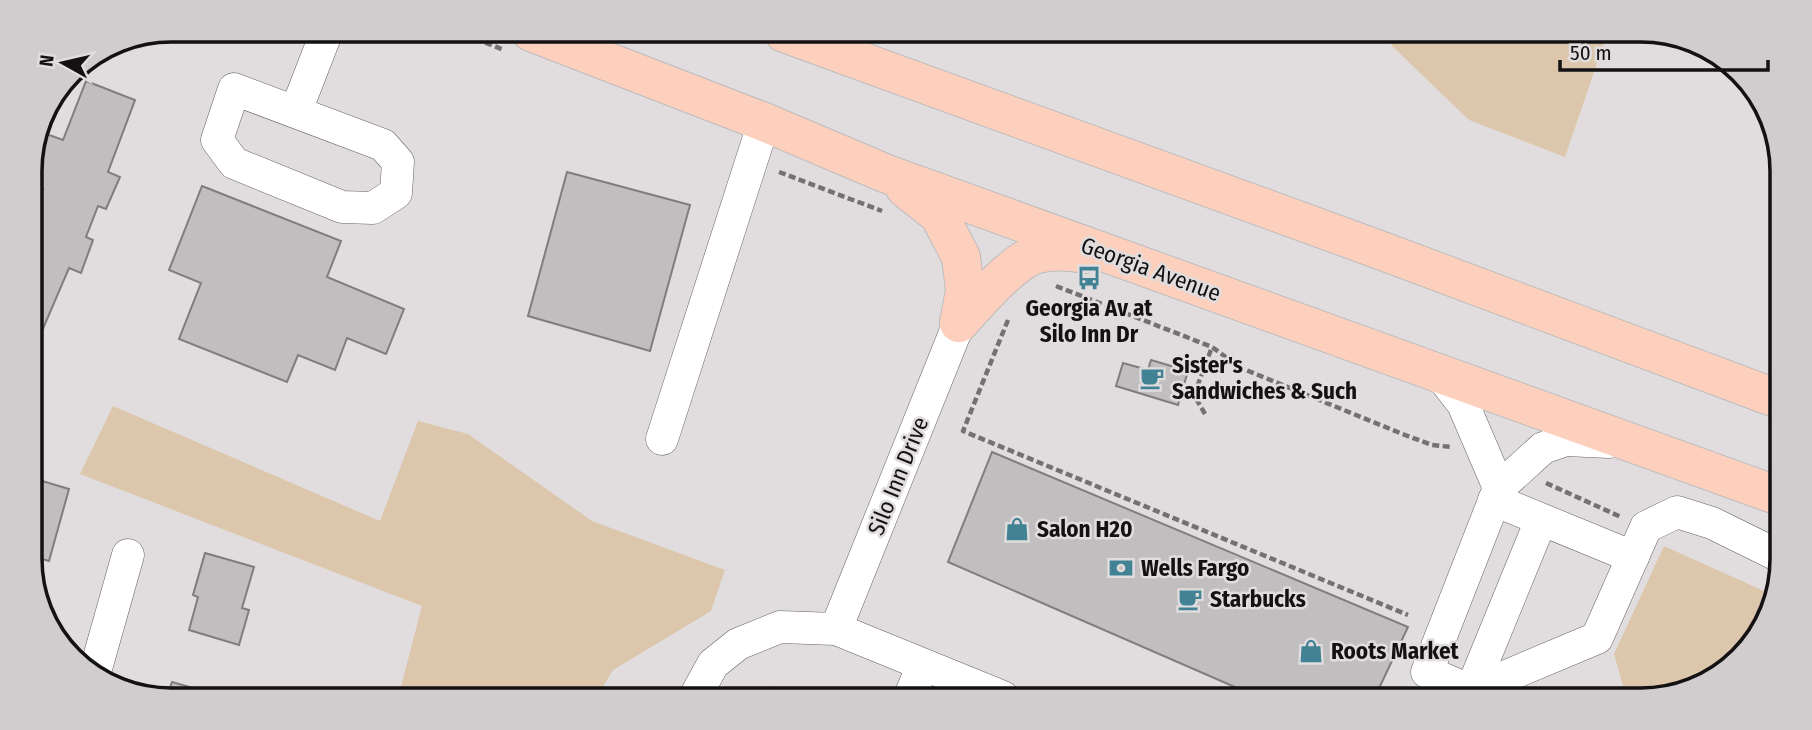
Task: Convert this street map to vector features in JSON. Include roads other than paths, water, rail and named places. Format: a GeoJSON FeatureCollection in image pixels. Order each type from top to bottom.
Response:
{"type":"FeatureCollection","features":[{"type":"Feature","properties":{"kind":"main road","name":"Georgia Avenue"},"geometry":{"type":"LineString","coordinates":[[557,42],[764,122],[887,174],[1770,493]]}},
{"type":"Feature","properties":{"kind":"main road"},"geometry":{"type":"LineString","coordinates":[[809,42],[1364,244],[1770,396]]}},
{"type":"Feature","properties":{"kind":"main road"},"geometry":{"type":"LineString","coordinates":[[887,174],[939,215],[961,257],[965,290],[959,323]]}},
{"type":"Feature","properties":{"kind":"main road"},"geometry":{"type":"LineString","coordinates":[[959,323],[988,291],[1034,256],[1071,251],[1127,261]]}},
{"type":"Feature","properties":{"kind":"street"},"geometry":{"type":"LineString","coordinates":[[296,111],[322,42]]}},
{"type":"Feature","properties":{"kind":"street"},"geometry":{"type":"LineString","coordinates":[[234,89],[296,111],[383,145],[398,162],[396,194],[373,208],[342,207],[234,163],[217,140],[234,89]]}},
{"type":"Feature","properties":{"kind":"street"},"geometry":{"type":"LineString","coordinates":[[662,439],[764,122]]}},
{"type":"Feature","properties":{"kind":"street","name":"Silo Inn Drive"},"geometry":{"type":"LineString","coordinates":[[836,629],[959,323]]}},
{"type":"Feature","properties":{"kind":"street"},"geometry":{"type":"LineString","coordinates":[[1439,373],[1463,404],[1483,451],[1505,485],[1541,520],[1633,557]]}},
{"type":"Feature","properties":{"kind":"street"},"geometry":{"type":"LineString","coordinates":[[1464,688],[1427,672],[1505,485],[1543,448],[1566,440],[1631,443]]}},
{"type":"Feature","properties":{"kind":"street"},"geometry":{"type":"LineString","coordinates":[[1478,688],[1597,638],[1646,527],[1677,512],[1712,523],[1770,552]]}},
{"type":"Feature","properties":{"kind":"street"},"geometry":{"type":"LineString","coordinates":[[1472,688],[1541,520]]}},
{"type":"Feature","properties":{"kind":"street"},"geometry":{"type":"LineString","coordinates":[[96,664],[128,555]]}},
{"type":"Feature","properties":{"kind":"street"},"geometry":{"type":"LineString","coordinates":[[700,688],[713,664],[738,645],[780,627],[836,629],[980,688]]}},
{"type":"Feature","properties":{"kind":"street"},"geometry":{"type":"LineString","coordinates":[[913,688],[923,665]]}},
{"type":"Feature","properties":{"kind":"place","name":"Georgia Av at Silo Inn Dr"},"geometry":{"type":"Point","coordinates":[1089,278]}},
{"type":"Feature","properties":{"kind":"place","name":"Sister's Sandwiches & Such"},"geometry":{"type":"Point","coordinates":[1152,378]}},
{"type":"Feature","properties":{"kind":"place","name":"Salon H20"},"geometry":{"type":"Point","coordinates":[1017,529]}},
{"type":"Feature","properties":{"kind":"place","name":"Wells Fargo"},"geometry":{"type":"Point","coordinates":[1121,568]}},
{"type":"Feature","properties":{"kind":"place","name":"Starbucks"},"geometry":{"type":"Point","coordinates":[1190,599]}},
{"type":"Feature","properties":{"kind":"place","name":"Roots Market"},"geometry":{"type":"Point","coordinates":[1311,651]}}]}
